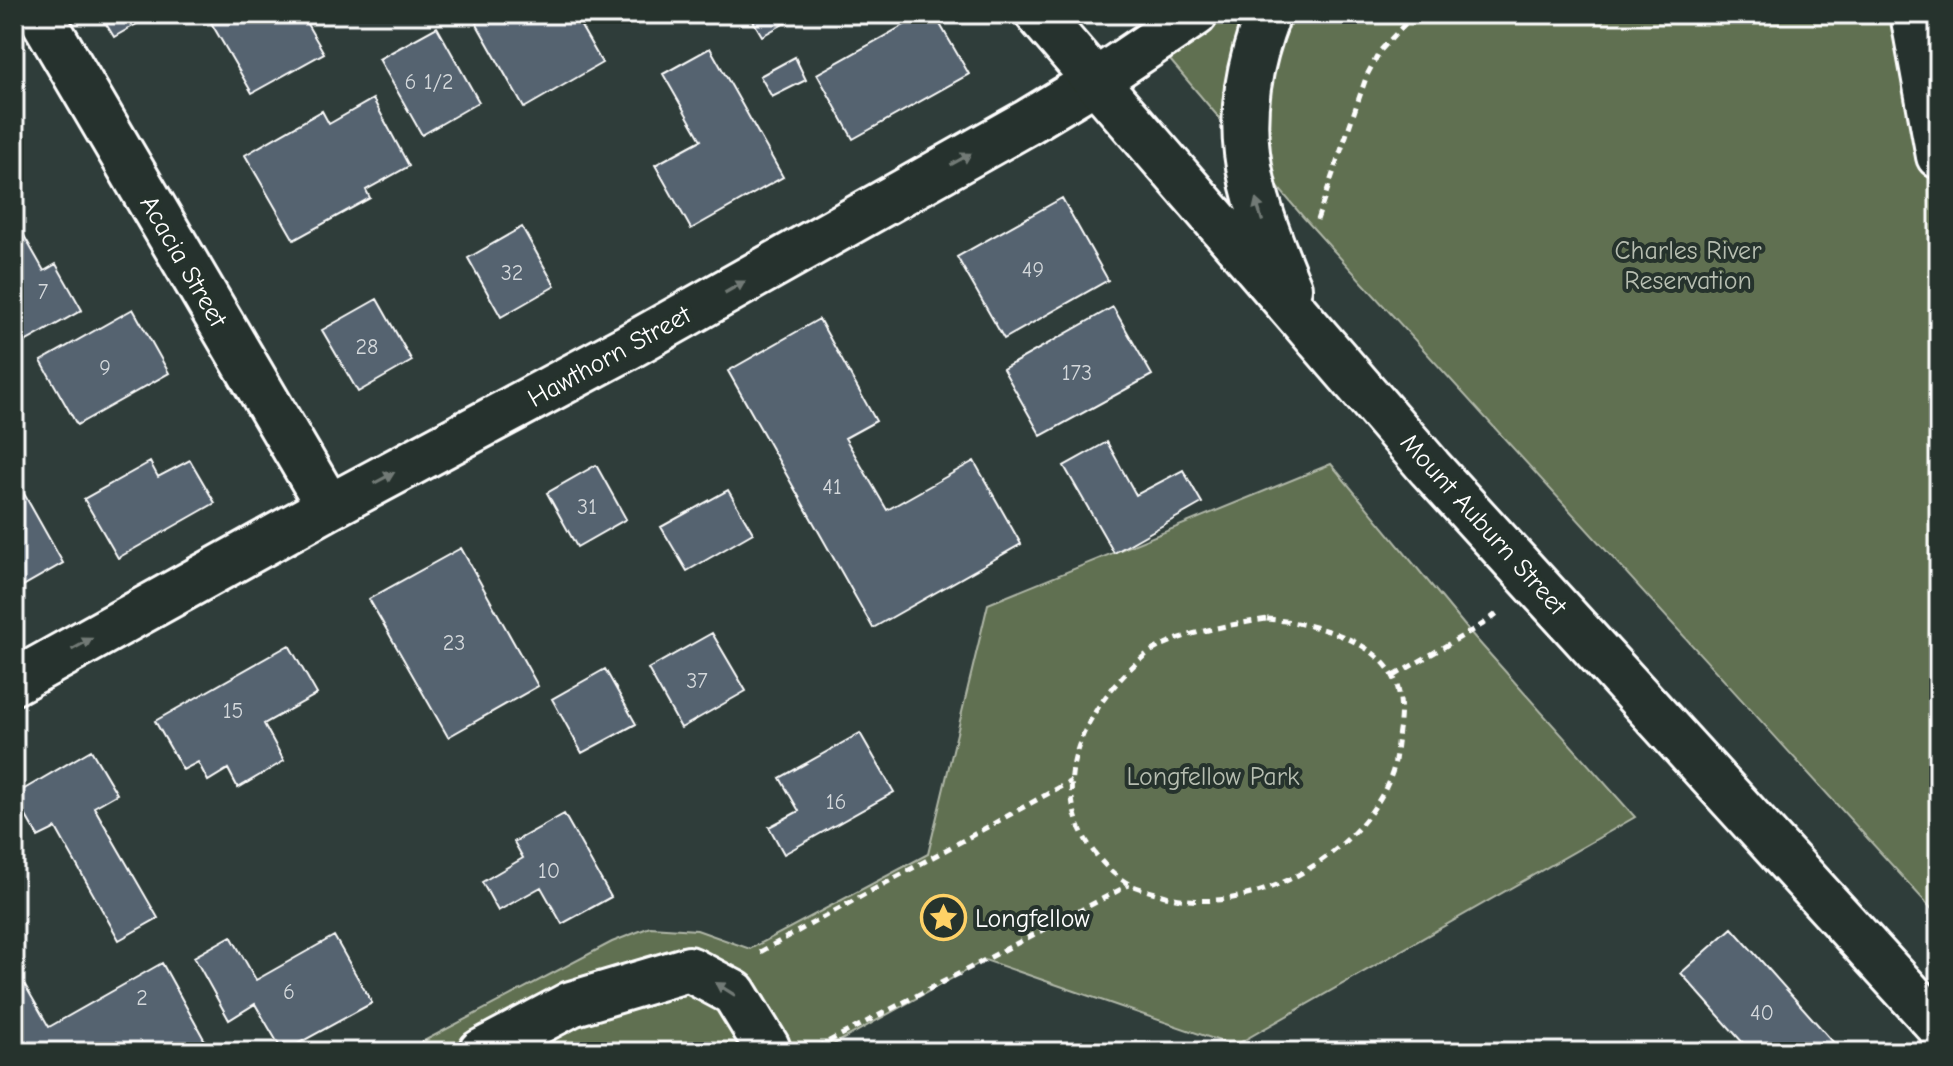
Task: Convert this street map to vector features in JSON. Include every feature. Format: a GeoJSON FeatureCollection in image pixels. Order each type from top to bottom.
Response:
{"type":"FeatureCollection","features":[{"type":"Feature","properties":{"kind":"main road","name":"Acacia Street"},"geometry":{"type":"LineString","coordinates":[[40,14],[329,507]]}},
{"type":"Feature","properties":{"kind":"main road","name":"Mount Auburn Street"},"geometry":{"type":"LineString","coordinates":[[1038,14],[1430,468],[1939,1026]]}},
{"type":"Feature","properties":{"kind":"main road","name":"Hawthorn Street"},"geometry":{"type":"LineString","coordinates":[[14,682],[329,507],[628,347],[1026,123],[1195,14]]}},
{"type":"Feature","properties":{"kind":"main road"},"geometry":{"type":"LineString","coordinates":[[1268,14],[1249,79],[1244,110],[1249,176],[1260,214],[1291,291],[1314,332]]}},
{"type":"Feature","properties":{"kind":"main road"},"geometry":{"type":"LineString","coordinates":[[1913,14],[1939,156]]}},
{"type":"Feature","properties":{"kind":"main road"},"geometry":{"type":"LineString","coordinates":[[481,1052],[571,1004],[689,969],[734,993],[767,1047],[766,1052]]}},
{"type":"Feature","properties":{"kind":"path"},"geometry":{"type":"LineString","coordinates":[[1314,226],[1367,75],[1380,51],[1414,14]]}},
{"type":"Feature","properties":{"kind":"path"},"geometry":{"type":"LineString","coordinates":[[1394,676],[1483,624],[1537,583]]}},
{"type":"Feature","properties":{"kind":"path"},"geometry":{"type":"LineString","coordinates":[[1267,619],[1298,621],[1328,630],[1359,645],[1382,661],[1394,676],[1401,714],[1392,773],[1375,804],[1342,845],[1312,867],[1271,888],[1205,900],[1168,897],[1129,885],[1101,862],[1079,830],[1069,795],[1072,781],[1084,729],[1101,701],[1155,649],[1194,634],[1267,619]]}},
{"type":"Feature","properties":{"kind":"path"},"geometry":{"type":"LineString","coordinates":[[747,959],[1072,781]]}},
{"type":"Feature","properties":{"kind":"path"},"geometry":{"type":"LineString","coordinates":[[808,1052],[1129,885]]}},
{"type":"Feature","properties":{"kind":"green space","name":"Charles River Reservation"},"geometry":{"type":"Polygon","coordinates":[[[1131,14],[1939,14],[1939,917],[1304,218],[1131,14]]]}},
{"type":"Feature","properties":{"kind":"green space","name":"Longfellow Park"},"geometry":{"type":"Polygon","coordinates":[[[1331,464],[1470,632],[1635,817],[1234,1046],[985,960],[820,1052],[403,1052],[612,942],[650,927],[697,930],[750,949],[928,854],[988,604],[1331,464]]]}},
{"type":"Feature","properties":{"kind":"building"},"geometry":{"type":"Polygon","coordinates":[[[100,14],[154,14],[114,37],[100,14]]]}},
{"type":"Feature","properties":{"kind":"building"},"geometry":{"type":"Polygon","coordinates":[[[206,14],[326,14],[307,24],[324,53],[252,93],[206,14]]]}},
{"type":"Feature","properties":{"kind":"building"},"geometry":{"type":"Polygon","coordinates":[[[471,14],[574,14],[602,63],[524,108],[471,14]]]}},
{"type":"Feature","properties":{"kind":"building"},"geometry":{"type":"Polygon","coordinates":[[[749,14],[801,14],[762,36],[749,14]]]}},
{"type":"Feature","properties":{"kind":"building"},"geometry":{"type":"Polygon","coordinates":[[[924,14],[934,14],[969,74],[853,139],[817,74],[924,14]]]}},
{"type":"Feature","properties":{"kind":"building"},"geometry":{"type":"Polygon","coordinates":[[[437,27],[479,102],[422,135],[379,59],[437,27]]]}},
{"type":"Feature","properties":{"kind":"building"},"geometry":{"type":"Polygon","coordinates":[[[710,48],[783,177],[691,229],[655,165],[701,140],[663,74],[710,48]]]}},
{"type":"Feature","properties":{"kind":"building"},"geometry":{"type":"Polygon","coordinates":[[[795,57],[806,80],[772,97],[760,76],[795,57]]]}},
{"type":"Feature","properties":{"kind":"building"},"geometry":{"type":"Polygon","coordinates":[[[373,99],[409,166],[366,190],[370,198],[294,240],[245,155],[322,111],[329,124],[373,99]]]}},
{"type":"Feature","properties":{"kind":"building"},"geometry":{"type":"Polygon","coordinates":[[[1062,198],[1108,280],[1004,339],[957,257],[1062,198]]]}},
{"type":"Feature","properties":{"kind":"building"},"geometry":{"type":"Polygon","coordinates":[[[14,218],[44,271],[56,264],[82,310],[14,348],[14,218]]]}},
{"type":"Feature","properties":{"kind":"building"},"geometry":{"type":"Polygon","coordinates":[[[522,227],[555,286],[501,317],[468,258],[522,227]]]}},
{"type":"Feature","properties":{"kind":"building"},"geometry":{"type":"Polygon","coordinates":[[[377,299],[412,361],[358,392],[322,330],[377,299]]]}},
{"type":"Feature","properties":{"kind":"building"},"geometry":{"type":"Polygon","coordinates":[[[1113,307],[1152,375],[1041,436],[1003,369],[1113,307]]]}},
{"type":"Feature","properties":{"kind":"building"},"geometry":{"type":"Polygon","coordinates":[[[133,309],[169,373],[77,425],[41,361],[133,309]]]}},
{"type":"Feature","properties":{"kind":"building"},"geometry":{"type":"Polygon","coordinates":[[[819,319],[876,421],[845,438],[887,510],[974,461],[1021,544],[873,628],[728,371],[819,319]]]}},
{"type":"Feature","properties":{"kind":"building"},"geometry":{"type":"Polygon","coordinates":[[[1107,442],[1136,495],[1183,470],[1202,503],[1114,553],[1064,466],[1107,442]]]}},
{"type":"Feature","properties":{"kind":"building"},"geometry":{"type":"Polygon","coordinates":[[[190,460],[215,503],[118,558],[84,499],[150,462],[158,477],[190,460]]]}},
{"type":"Feature","properties":{"kind":"building"},"geometry":{"type":"Polygon","coordinates":[[[596,465],[626,519],[577,547],[547,493],[596,465]]]}},
{"type":"Feature","properties":{"kind":"building"},"geometry":{"type":"Polygon","coordinates":[[[14,476],[63,563],[14,591],[14,476]]]}},
{"type":"Feature","properties":{"kind":"building"},"geometry":{"type":"Polygon","coordinates":[[[728,490],[753,533],[687,571],[661,527],[728,490]]]}},
{"type":"Feature","properties":{"kind":"building"},"geometry":{"type":"Polygon","coordinates":[[[461,548],[538,686],[448,737],[369,599],[461,548]]]}},
{"type":"Feature","properties":{"kind":"building"},"geometry":{"type":"Polygon","coordinates":[[[712,633],[746,691],[681,728],[648,669],[712,633]]]}},
{"type":"Feature","properties":{"kind":"building"},"geometry":{"type":"Polygon","coordinates":[[[289,645],[317,694],[264,724],[284,761],[238,788],[228,769],[208,781],[198,762],[183,770],[155,721],[289,645]]]}},
{"type":"Feature","properties":{"kind":"building"},"geometry":{"type":"Polygon","coordinates":[[[605,669],[636,724],[582,753],[552,699],[605,669]]]}},
{"type":"Feature","properties":{"kind":"building"},"geometry":{"type":"Polygon","coordinates":[[[860,733],[894,792],[784,854],[769,827],[799,811],[780,778],[860,733]]]}},
{"type":"Feature","properties":{"kind":"building"},"geometry":{"type":"Polygon","coordinates":[[[91,750],[117,794],[94,807],[158,918],[119,940],[56,828],[38,837],[14,795],[91,750]]]}},
{"type":"Feature","properties":{"kind":"building"},"geometry":{"type":"Polygon","coordinates":[[[564,814],[611,897],[562,924],[541,887],[498,911],[482,882],[523,858],[514,842],[564,814]]]}},
{"type":"Feature","properties":{"kind":"building"},"geometry":{"type":"Polygon","coordinates":[[[1732,928],[1842,1052],[1751,1052],[1681,973],[1732,928]]]}},
{"type":"Feature","properties":{"kind":"building"},"geometry":{"type":"Polygon","coordinates":[[[231,936],[256,980],[334,936],[372,1003],[283,1052],[255,1004],[229,1020],[194,957],[231,936]]]}},
{"type":"Feature","properties":{"kind":"building"},"geometry":{"type":"Polygon","coordinates":[[[162,963],[210,1050],[207,1052],[14,1052],[14,966],[49,1027],[162,963]]]}},
{"type":"Feature","properties":{"kind":"place","name":"Longfellow"},"geometry":{"type":"Point","coordinates":[944,918]}}]}
